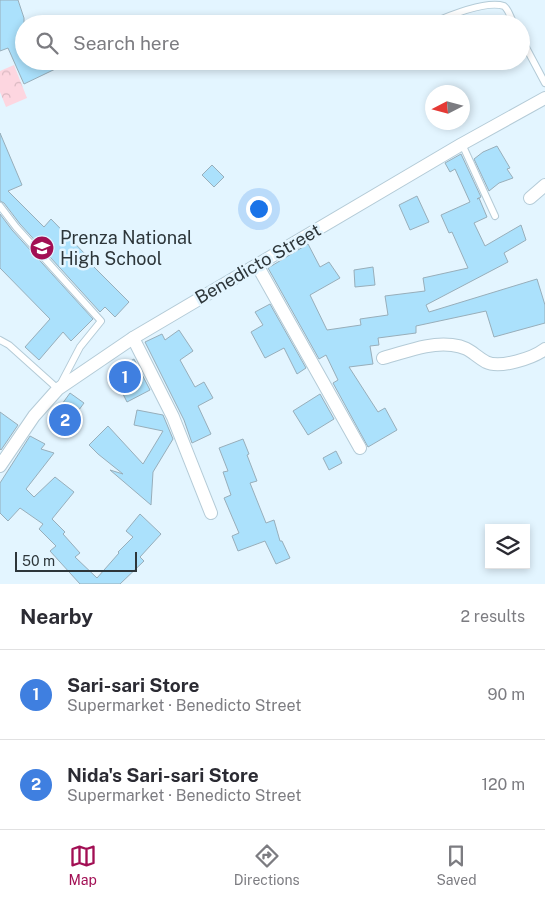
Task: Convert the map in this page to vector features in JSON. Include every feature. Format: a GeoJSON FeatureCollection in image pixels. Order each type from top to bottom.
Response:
{"type":"FeatureCollection","features":[{"type":"Feature","properties":{"kind":"street","name":"Benedicto Street"},"geometry":{"type":"LineString","coordinates":[[0,466],[34,416],[58,389],[133,338],[462,144],[545,98]]}},
{"type":"Feature","properties":{"kind":"street"},"geometry":{"type":"LineString","coordinates":[[530,198],[545,185]]}},
{"type":"Feature","properties":{"kind":"street"},"geometry":{"type":"LineString","coordinates":[[257,265],[360,448]]}},
{"type":"Feature","properties":{"kind":"street"},"geometry":{"type":"LineString","coordinates":[[133,338],[173,417],[211,513]]}},
{"type":"Feature","properties":{"kind":"street"},"geometry":{"type":"LineString","coordinates":[[383,358],[433,344],[454,345],[471,350],[486,362],[496,365],[525,359],[545,349]]}},
{"type":"Feature","properties":{"kind":"lane"},"geometry":{"type":"LineString","coordinates":[[449,15],[475,3],[485,1],[496,2],[505,7],[509,15]]}},
{"type":"Feature","properties":{"kind":"lane"},"geometry":{"type":"LineString","coordinates":[[530,55],[545,83]]}},
{"type":"Feature","properties":{"kind":"lane"},"geometry":{"type":"LineString","coordinates":[[462,144],[495,216]]}},
{"type":"Feature","properties":{"kind":"lane"},"geometry":{"type":"LineString","coordinates":[[0,206],[16,228],[101,321],[80,348],[58,389],[9,345],[0,340]]}},
{"type":"Feature","properties":{"kind":"green space"},"geometry":{"type":"Polygon","coordinates":[[[14,65],[27,98],[6,107],[0,92],[0,71],[14,65]]]}},
{"type":"Feature","properties":{"kind":"building"},"geometry":{"type":"Polygon","coordinates":[[[0,0],[18,0],[23,15],[15,15],[15,64],[8,48],[0,51],[0,0]]]}},
{"type":"Feature","properties":{"kind":"building"},"geometry":{"type":"Polygon","coordinates":[[[18,70],[53,70],[24,84],[18,70]]]}},
{"type":"Feature","properties":{"kind":"building"},"geometry":{"type":"Polygon","coordinates":[[[0,133],[22,185],[8,191],[44,227],[51,219],[89,258],[87,260],[129,302],[115,317],[105,307],[100,312],[20,224],[4,203],[0,201],[0,133]]]}},
{"type":"Feature","properties":{"kind":"building"},"geometry":{"type":"Polygon","coordinates":[[[497,146],[510,168],[507,169],[513,178],[499,183],[489,191],[474,159],[483,152],[497,146]]]}},
{"type":"Feature","properties":{"kind":"building"},"geometry":{"type":"Polygon","coordinates":[[[461,154],[481,197],[479,198],[487,217],[474,223],[485,246],[521,225],[526,240],[504,253],[508,262],[426,305],[429,312],[537,279],[545,305],[545,323],[494,337],[486,311],[416,326],[416,333],[378,338],[379,345],[370,346],[373,364],[349,367],[378,412],[385,408],[397,430],[368,447],[333,383],[338,380],[326,355],[319,359],[268,268],[308,244],[320,267],[329,262],[340,278],[310,295],[327,330],[361,325],[360,319],[388,315],[385,296],[425,291],[423,278],[468,268],[452,232],[449,233],[441,215],[470,202],[455,169],[450,172],[445,163],[461,154]]]}},
{"type":"Feature","properties":{"kind":"building"},"geometry":{"type":"Polygon","coordinates":[[[212,165],[224,177],[214,187],[202,175],[212,165]]]}},
{"type":"Feature","properties":{"kind":"building"},"geometry":{"type":"Polygon","coordinates":[[[417,196],[429,222],[410,230],[399,205],[417,196]]]}},
{"type":"Feature","properties":{"kind":"building"},"geometry":{"type":"Polygon","coordinates":[[[0,214],[12,230],[93,319],[71,341],[63,332],[39,360],[25,347],[50,319],[0,268],[0,214]]]}},
{"type":"Feature","properties":{"kind":"building"},"geometry":{"type":"Polygon","coordinates":[[[373,267],[375,285],[355,287],[354,270],[373,267]]]}},
{"type":"Feature","properties":{"kind":"building"},"geometry":{"type":"Polygon","coordinates":[[[270,304],[306,368],[297,374],[284,348],[265,358],[251,332],[263,325],[255,312],[270,304]]]}},
{"type":"Feature","properties":{"kind":"building"},"geometry":{"type":"Polygon","coordinates":[[[179,330],[193,351],[180,360],[195,387],[204,382],[213,398],[198,406],[211,434],[192,443],[184,420],[145,342],[162,334],[165,340],[179,330]]]}},
{"type":"Feature","properties":{"kind":"building"},"geometry":{"type":"Polygon","coordinates":[[[134,359],[150,390],[127,402],[109,373],[134,359]]]}},
{"type":"Feature","properties":{"kind":"building"},"geometry":{"type":"Polygon","coordinates":[[[70,393],[84,403],[73,418],[76,420],[72,434],[52,418],[70,393]]]}},
{"type":"Feature","properties":{"kind":"building"},"geometry":{"type":"Polygon","coordinates":[[[320,394],[334,419],[308,435],[293,411],[320,394]]]}},
{"type":"Feature","properties":{"kind":"building"},"geometry":{"type":"Polygon","coordinates":[[[137,410],[163,415],[173,439],[153,472],[151,505],[110,470],[123,474],[89,445],[108,426],[143,464],[163,431],[134,425],[137,410]]]}},
{"type":"Feature","properties":{"kind":"building"},"geometry":{"type":"Polygon","coordinates":[[[0,412],[18,425],[1,450],[0,449],[0,412]]]}},
{"type":"Feature","properties":{"kind":"building"},"geometry":{"type":"Polygon","coordinates":[[[30,436],[45,444],[41,449],[54,453],[26,489],[34,497],[55,477],[74,492],[52,519],[65,532],[63,534],[80,553],[75,557],[97,578],[133,537],[126,531],[140,514],[161,534],[140,557],[144,561],[120,584],[80,584],[50,551],[56,546],[39,529],[43,524],[20,508],[8,521],[0,513],[0,483],[30,436]]]}},
{"type":"Feature","properties":{"kind":"building"},"geometry":{"type":"Polygon","coordinates":[[[243,439],[257,481],[250,483],[266,523],[274,520],[280,541],[282,541],[290,558],[276,564],[265,541],[238,551],[232,536],[239,533],[224,498],[231,495],[223,472],[228,471],[219,448],[243,439]]]}},
{"type":"Feature","properties":{"kind":"building"},"geometry":{"type":"Polygon","coordinates":[[[336,451],[342,463],[329,470],[323,458],[336,451]]]}},
{"type":"Feature","properties":{"kind":"place","name":"Prenza National High School"},"geometry":{"type":"Point","coordinates":[42,248]}},
{"type":"Feature","properties":{"kind":"place","name":"Sari-sari Store"},"geometry":{"type":"Point","coordinates":[125,377]}},
{"type":"Feature","properties":{"kind":"place","name":"Nida's Sari-sari Store"},"geometry":{"type":"Point","coordinates":[65,420]}}]}
